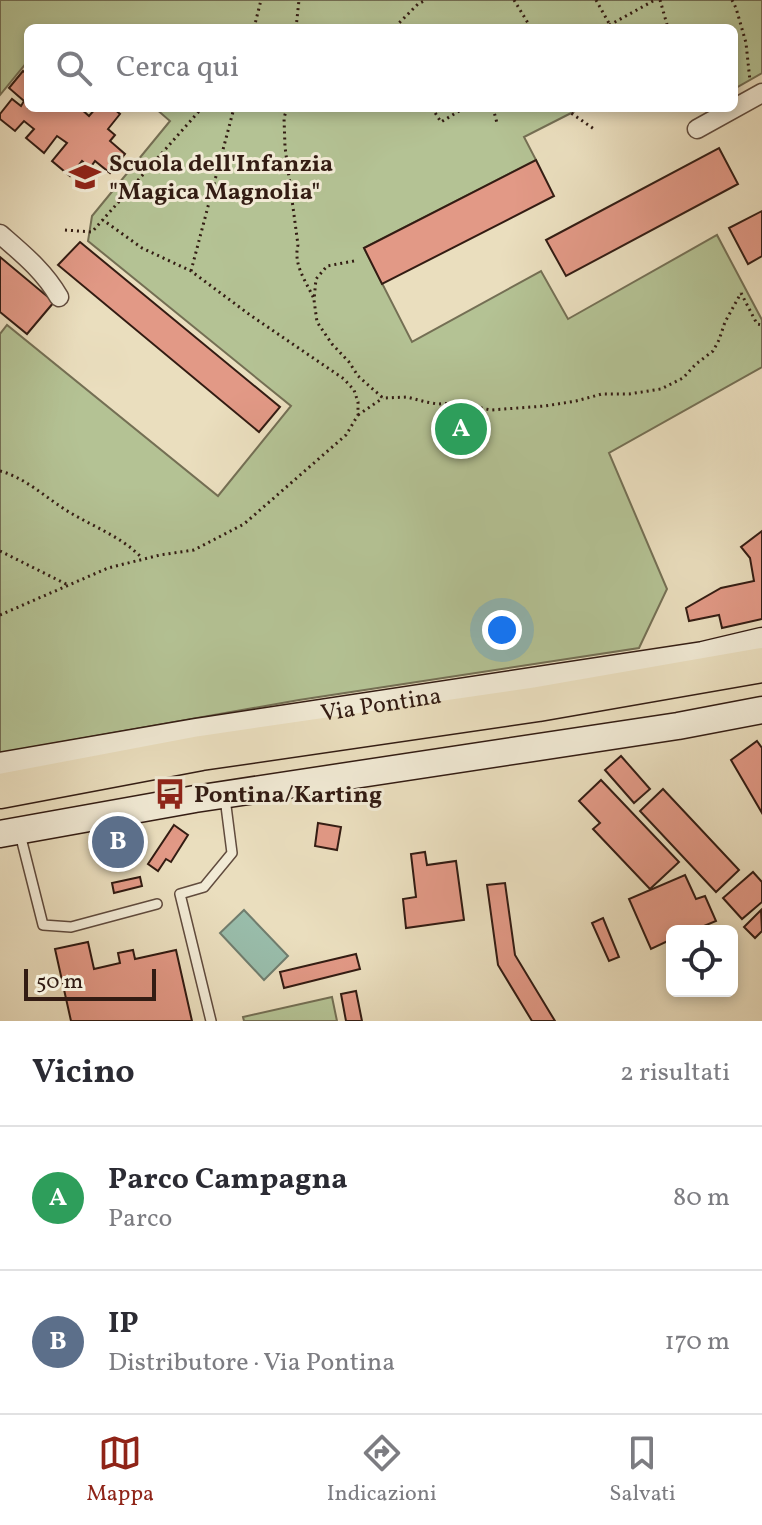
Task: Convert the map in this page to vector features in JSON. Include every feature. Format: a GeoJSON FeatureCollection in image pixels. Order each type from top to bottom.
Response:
{"type":"FeatureCollection","features":[{"type":"Feature","properties":{"kind":"highway","name":"Via Pontina"},"geometry":{"type":"LineString","coordinates":[[0,791],[201,753],[538,704],[762,665]]}},
{"type":"Feature","properties":{"kind":"highway","name":"Via Pontina"},"geometry":{"type":"LineString","coordinates":[[6,825],[194,776],[762,686]]}},
{"type":"Feature","properties":{"kind":"highway"},"geometry":{"type":"LineString","coordinates":[[201,753],[382,704]]}},
{"type":"Feature","properties":{"kind":"street"},"geometry":{"type":"LineString","coordinates":[[738,107],[760,95]]}},
{"type":"Feature","properties":{"kind":"street"},"geometry":{"type":"LineString","coordinates":[[697,129],[728,112]]}},
{"type":"Feature","properties":{"kind":"street"},"geometry":{"type":"LineString","coordinates":[[0,234],[35,264],[59,297]]}},
{"type":"Feature","properties":{"kind":"street","name":"Via Pontina"},"geometry":{"type":"LineString","coordinates":[[0,766],[196,732],[703,655],[762,641]]}},
{"type":"Feature","properties":{"kind":"street"},"geometry":{"type":"LineString","coordinates":[[6,825],[678,726],[762,710]]}},
{"type":"Feature","properties":{"kind":"lane"},"geometry":{"type":"LineString","coordinates":[[211,1021],[180,894],[204,887],[232,853],[225,794]]}},
{"type":"Feature","properties":{"kind":"lane"},"geometry":{"type":"LineString","coordinates":[[6,825],[43,925],[71,927],[157,904]]}},
{"type":"Feature","properties":{"kind":"path"},"geometry":{"type":"LineString","coordinates":[[255,24],[261,0]]}},
{"type":"Feature","properties":{"kind":"path"},"geometry":{"type":"LineString","coordinates":[[296,24],[299,0]]}},
{"type":"Feature","properties":{"kind":"path"},"geometry":{"type":"LineString","coordinates":[[398,24],[416,2],[426,0]]}},
{"type":"Feature","properties":{"kind":"path"},"geometry":{"type":"LineString","coordinates":[[514,0],[529,24]]}},
{"type":"Feature","properties":{"kind":"path"},"geometry":{"type":"LineString","coordinates":[[596,0],[609,24]]}},
{"type":"Feature","properties":{"kind":"path"},"geometry":{"type":"LineString","coordinates":[[612,24],[658,0],[667,24]]}},
{"type":"Feature","properties":{"kind":"path"},"geometry":{"type":"LineString","coordinates":[[732,0],[746,43],[749,79],[760,95]]}},
{"type":"Feature","properties":{"kind":"path"},"geometry":{"type":"LineString","coordinates":[[65,230],[92,232],[198,112]]}},
{"type":"Feature","properties":{"kind":"path"},"geometry":{"type":"LineString","coordinates":[[191,271],[233,112]]}},
{"type":"Feature","properties":{"kind":"path"},"geometry":{"type":"LineString","coordinates":[[286,112],[285,147],[298,245],[296,252],[300,272],[314,300]]}},
{"type":"Feature","properties":{"kind":"path"},"geometry":{"type":"LineString","coordinates":[[435,112],[441,122],[457,112]]}},
{"type":"Feature","properties":{"kind":"path"},"geometry":{"type":"LineString","coordinates":[[494,112],[497,123]]}},
{"type":"Feature","properties":{"kind":"path"},"geometry":{"type":"LineString","coordinates":[[571,112],[594,129]]}},
{"type":"Feature","properties":{"kind":"path"},"geometry":{"type":"LineString","coordinates":[[103,220],[142,248],[191,271],[344,379],[354,390],[358,415]]}},
{"type":"Feature","properties":{"kind":"path"},"geometry":{"type":"LineString","coordinates":[[354,261],[327,266],[316,279],[314,300],[317,322],[358,376],[383,398]]}},
{"type":"Feature","properties":{"kind":"path"},"geometry":{"type":"LineString","coordinates":[[0,615],[108,568],[194,550],[244,524],[346,435],[358,415],[383,398],[407,397],[491,410],[545,406],[602,394],[661,389],[683,378],[713,351],[741,293],[757,324],[762,325]]}},
{"type":"Feature","properties":{"kind":"path"},"geometry":{"type":"LineString","coordinates":[[0,471],[16,475],[67,511],[131,547],[143,559]]}},
{"type":"Feature","properties":{"kind":"path"},"geometry":{"type":"LineString","coordinates":[[0,551],[69,585]]}},
{"type":"Feature","properties":{"kind":"shaded area"},"geometry":{"type":"Polygon","coordinates":[[[0,0],[762,0],[762,73],[738,87],[738,24],[24,24],[24,66],[0,95],[0,0]]]}},
{"type":"Feature","properties":{"kind":"shaded area"},"geometry":{"type":"Polygon","coordinates":[[[160,112],[573,112],[524,137],[536,160],[364,248],[412,342],[541,271],[568,319],[717,235],[762,320],[762,367],[609,453],[667,589],[639,648],[299,700],[0,753],[0,334],[7,325],[218,496],[291,406],[88,241],[92,216],[170,121],[160,112]]]}},
{"type":"Feature","properties":{"kind":"shaded area"},"geometry":{"type":"Polygon","coordinates":[[[244,910],[288,956],[264,980],[220,933],[244,910]]]}},
{"type":"Feature","properties":{"kind":"shaded area"},"geometry":{"type":"Polygon","coordinates":[[[332,997],[337,1021],[244,1021],[243,1017],[332,997]]]}},
{"type":"Feature","properties":{"kind":"building"},"geometry":{"type":"Polygon","coordinates":[[[23,71],[24,72],[24,101],[9,88],[23,71]]]}},
{"type":"Feature","properties":{"kind":"building"},"geometry":{"type":"Polygon","coordinates":[[[12,99],[21,106],[24,101],[24,112],[84,112],[89,116],[92,112],[118,112],[120,114],[108,129],[115,135],[110,141],[125,154],[110,173],[95,161],[90,168],[82,161],[70,176],[52,161],[67,143],[57,136],[44,153],[26,138],[34,129],[24,121],[15,131],[0,119],[0,114],[12,99]]]}},
{"type":"Feature","properties":{"kind":"building"},"geometry":{"type":"Polygon","coordinates":[[[719,148],[738,184],[566,276],[546,240],[719,148]]]}},
{"type":"Feature","properties":{"kind":"building"},"geometry":{"type":"Polygon","coordinates":[[[536,160],[554,196],[382,284],[364,248],[536,160]]]}},
{"type":"Feature","properties":{"kind":"building"},"geometry":{"type":"Polygon","coordinates":[[[762,211],[762,256],[748,264],[729,228],[762,211]]]}},
{"type":"Feature","properties":{"kind":"building"},"geometry":{"type":"Polygon","coordinates":[[[80,242],[280,407],[259,432],[58,265],[80,242]]]}},
{"type":"Feature","properties":{"kind":"building"},"geometry":{"type":"Polygon","coordinates":[[[0,257],[54,302],[27,334],[0,312],[0,257]]]}},
{"type":"Feature","properties":{"kind":"building"},"geometry":{"type":"Polygon","coordinates":[[[762,531],[762,619],[722,628],[719,615],[689,621],[686,608],[721,588],[754,581],[750,558],[741,547],[762,531]]]}},
{"type":"Feature","properties":{"kind":"building"},"geometry":{"type":"Polygon","coordinates":[[[757,741],[762,748],[762,813],[731,760],[757,741]]]}},
{"type":"Feature","properties":{"kind":"building"},"geometry":{"type":"Polygon","coordinates":[[[621,756],[650,789],[634,803],[605,770],[621,756]]]}},
{"type":"Feature","properties":{"kind":"building"},"geometry":{"type":"Polygon","coordinates":[[[601,780],[679,862],[650,889],[593,829],[600,823],[579,801],[601,780]]]}},
{"type":"Feature","properties":{"kind":"building"},"geometry":{"type":"Polygon","coordinates":[[[663,789],[739,870],[716,892],[640,811],[663,789]]]}},
{"type":"Feature","properties":{"kind":"building"},"geometry":{"type":"Polygon","coordinates":[[[318,823],[341,827],[337,850],[315,846],[318,823]]]}},
{"type":"Feature","properties":{"kind":"building"},"geometry":{"type":"Polygon","coordinates":[[[174,825],[188,835],[171,862],[166,859],[158,871],[148,864],[174,825]]]}},
{"type":"Feature","properties":{"kind":"building"},"geometry":{"type":"Polygon","coordinates":[[[128,830],[131,850],[108,854],[104,834],[128,830]]]}},
{"type":"Feature","properties":{"kind":"building"},"geometry":{"type":"Polygon","coordinates":[[[425,852],[427,865],[456,861],[464,920],[406,928],[403,899],[416,897],[411,854],[425,852]]]}},
{"type":"Feature","properties":{"kind":"building"},"geometry":{"type":"Polygon","coordinates":[[[753,872],[762,882],[762,902],[742,919],[723,898],[753,872]]]}},
{"type":"Feature","properties":{"kind":"building"},"geometry":{"type":"Polygon","coordinates":[[[685,875],[696,899],[705,896],[716,921],[706,925],[666,925],[666,942],[651,949],[629,899],[685,875]]]}},
{"type":"Feature","properties":{"kind":"building"},"geometry":{"type":"Polygon","coordinates":[[[140,877],[142,886],[114,893],[112,883],[140,877]]]}},
{"type":"Feature","properties":{"kind":"building"},"geometry":{"type":"Polygon","coordinates":[[[505,883],[515,955],[555,1021],[532,1021],[498,965],[487,885],[505,883]]]}},
{"type":"Feature","properties":{"kind":"building"},"geometry":{"type":"Polygon","coordinates":[[[761,910],[762,931],[755,938],[744,927],[761,910]]]}},
{"type":"Feature","properties":{"kind":"building"},"geometry":{"type":"Polygon","coordinates":[[[603,918],[619,957],[609,961],[592,923],[603,918]]]}},
{"type":"Feature","properties":{"kind":"building"},"geometry":{"type":"Polygon","coordinates":[[[88,942],[94,969],[120,963],[118,953],[133,950],[135,959],[176,950],[192,1021],[71,1021],[55,949],[88,942]]]}},
{"type":"Feature","properties":{"kind":"building"},"geometry":{"type":"Polygon","coordinates":[[[356,954],[360,969],[284,988],[280,972],[356,954]]]}},
{"type":"Feature","properties":{"kind":"building"},"geometry":{"type":"Polygon","coordinates":[[[356,991],[362,1021],[346,1021],[341,994],[356,991]]]}},
{"type":"Feature","properties":{"kind":"place","name":"Scuola dell'Infanzia \"Magica Magnolia\""},"geometry":{"type":"Point","coordinates":[85,177]}},
{"type":"Feature","properties":{"kind":"place","name":"Parco Campagna"},"geometry":{"type":"Point","coordinates":[461,429]}},
{"type":"Feature","properties":{"kind":"place","name":"Pontina/Karting"},"geometry":{"type":"Point","coordinates":[170,794]}},
{"type":"Feature","properties":{"kind":"place","name":"IP"},"geometry":{"type":"Point","coordinates":[118,842]}}]}
